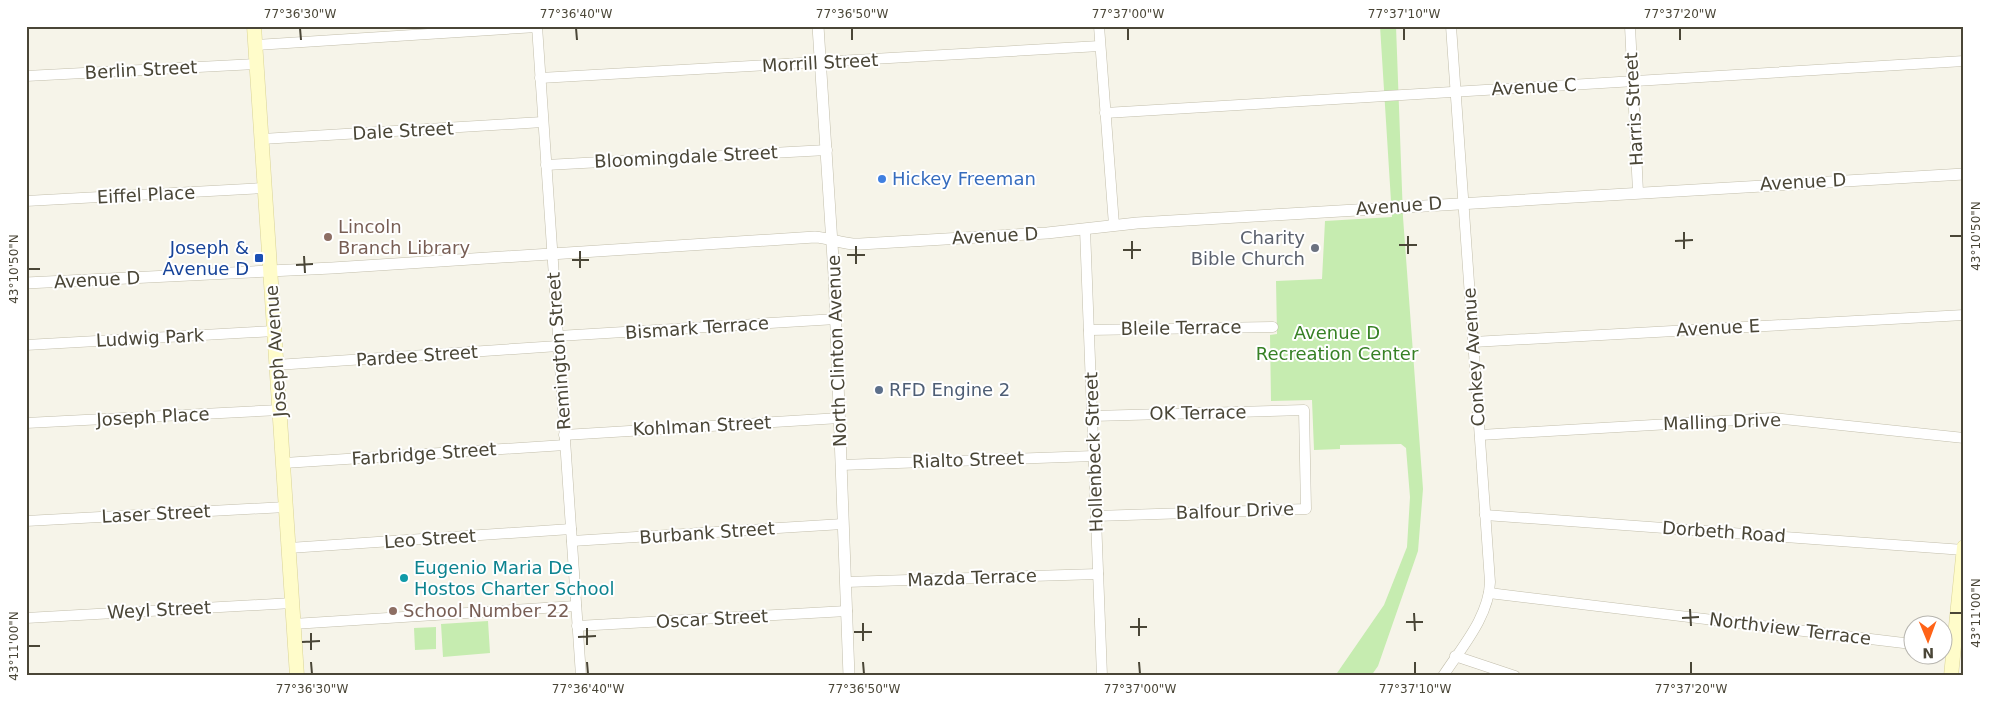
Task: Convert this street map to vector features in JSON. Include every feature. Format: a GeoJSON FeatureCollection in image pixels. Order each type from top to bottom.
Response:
{"type":"FeatureCollection","features":[{"type":"Feature","properties":{"kind":"main road","name":"Joseph Avenue"},"geometry":{"type":"LineString","coordinates":[[254,26],[297,676]]}},
{"type":"Feature","properties":{"kind":"main road"},"geometry":{"type":"LineString","coordinates":[[1952,628],[1964,549]]}},
{"type":"Feature","properties":{"kind":"street","name":"North Clinton Avenue"},"geometry":{"type":"LineString","coordinates":[[818,26],[836,319],[849,676]]}},
{"type":"Feature","properties":{"kind":"street"},"geometry":{"type":"LineString","coordinates":[[1099,26],[1114,225]]}},
{"type":"Feature","properties":{"kind":"street","name":"Conkey Avenue"},"geometry":{"type":"LineString","coordinates":[[1443,676],[1481,615],[1489,593],[1480,435],[1451,26]]}},
{"type":"Feature","properties":{"kind":"street","name":"Harris Street"},"geometry":{"type":"LineString","coordinates":[[1630,26],[1638,192]]}},
{"type":"Feature","properties":{"kind":"street"},"geometry":{"type":"LineString","coordinates":[[256,45],[537,27]]}},
{"type":"Feature","properties":{"kind":"street","name":"Remington Street"},"geometry":{"type":"LineString","coordinates":[[537,27],[581,676]]}},
{"type":"Feature","properties":{"kind":"street","name":"Morrill Street"},"geometry":{"type":"LineString","coordinates":[[540,78],[1100,46]]}},
{"type":"Feature","properties":{"kind":"street","name":"Avenue C"},"geometry":{"type":"LineString","coordinates":[[1105,113],[1964,61]]}},
{"type":"Feature","properties":{"kind":"street","name":"Berlin Street"},"geometry":{"type":"LineString","coordinates":[[26,76],[256,64]]}},
{"type":"Feature","properties":{"kind":"street","name":"Dale Street"},"geometry":{"type":"LineString","coordinates":[[262,139],[543,122]]}},
{"type":"Feature","properties":{"kind":"street","name":"Bloomingdale Street"},"geometry":{"type":"LineString","coordinates":[[546,165],[827,150]]}},
{"type":"Feature","properties":{"kind":"street","name":"Avenue D"},"geometry":{"type":"LineString","coordinates":[[26,284],[271,271],[815,237],[842,243],[860,244],[1047,233],[1114,225],[1464,202],[1964,174]]}},
{"type":"Feature","properties":{"kind":"street","name":"Eiffel Place"},"geometry":{"type":"LineString","coordinates":[[26,201],[266,188]]}},
{"type":"Feature","properties":{"kind":"street","name":"Hollenbeck Street"},"geometry":{"type":"LineString","coordinates":[[1085,229],[1102,676]]}},
{"type":"Feature","properties":{"kind":"street","name":"Avenue E"},"geometry":{"type":"LineString","coordinates":[[1473,342],[1964,314]]}},
{"type":"Feature","properties":{"kind":"street","name":"Bismark Terrace"},"geometry":{"type":"LineString","coordinates":[[558,341],[836,319]]}},
{"type":"Feature","properties":{"kind":"street","name":"Bleile Terrace"},"geometry":{"type":"LineString","coordinates":[[1089,330],[1272,326]]}},
{"type":"Feature","properties":{"kind":"street","name":"Ludwig Park"},"geometry":{"type":"LineString","coordinates":[[26,345],[274,331]]}},
{"type":"Feature","properties":{"kind":"street","name":"Pardee Street"},"geometry":{"type":"LineString","coordinates":[[276,365],[558,341]]}},
{"type":"Feature","properties":{"kind":"street","name":"Joseph Place"},"geometry":{"type":"LineString","coordinates":[[26,424],[280,410]]}},
{"type":"Feature","properties":{"kind":"street","name":"OK Terrace"},"geometry":{"type":"LineString","coordinates":[[1093,416],[1304,410]]}},
{"type":"Feature","properties":{"kind":"street","name":"Balfour Drive"},"geometry":{"type":"LineString","coordinates":[[1096,516],[1306,508],[1304,410]]}},
{"type":"Feature","properties":{"kind":"street","name":"Kohlman Street"},"geometry":{"type":"LineString","coordinates":[[565,440],[840,418]]}},
{"type":"Feature","properties":{"kind":"street","name":"Malling Drive"},"geometry":{"type":"LineString","coordinates":[[1480,435],[1772,418],[1964,438]]}},
{"type":"Feature","properties":{"kind":"street","name":"Farbridge Street"},"geometry":{"type":"LineString","coordinates":[[284,463],[565,440]]}},
{"type":"Feature","properties":{"kind":"street","name":"Rialto Street"},"geometry":{"type":"LineString","coordinates":[[841,465],[1094,456]]}},
{"type":"Feature","properties":{"kind":"street","name":"Laser Street"},"geometry":{"type":"LineString","coordinates":[[26,521],[286,507]]}},
{"type":"Feature","properties":{"kind":"street","name":"Dorbeth Road"},"geometry":{"type":"LineString","coordinates":[[1485,515],[1964,549]]}},
{"type":"Feature","properties":{"kind":"street","name":"Burbank Street"},"geometry":{"type":"LineString","coordinates":[[572,541],[844,524]]}},
{"type":"Feature","properties":{"kind":"street","name":"Leo Street"},"geometry":{"type":"LineString","coordinates":[[289,548],[571,529]]}},
{"type":"Feature","properties":{"kind":"street","name":"Mazda Terrace"},"geometry":{"type":"LineString","coordinates":[[846,582],[1098,574]]}},
{"type":"Feature","properties":{"kind":"street","name":"Northview Terrace"},"geometry":{"type":"LineString","coordinates":[[1489,593],[1902,643]]}},
{"type":"Feature","properties":{"kind":"street","name":"Weyl Street"},"geometry":{"type":"LineString","coordinates":[[26,618],[292,602]]}},
{"type":"Feature","properties":{"kind":"street"},"geometry":{"type":"LineString","coordinates":[[293,624],[576,606]]}},
{"type":"Feature","properties":{"kind":"street","name":"Oscar Street"},"geometry":{"type":"LineString","coordinates":[[577,626],[847,611]]}},
{"type":"Feature","properties":{"kind":"street"},"geometry":{"type":"LineString","coordinates":[[1455,656],[1515,676]]}},
{"type":"Feature","properties":{"kind":"green space","name":"Avenue D Recreation Center"},"geometry":{"type":"Polygon","coordinates":[[[1380,26],[1396,26],[1403,217],[1423,489],[1418,551],[1378,666],[1371,676],[1335,676],[1384,605],[1407,547],[1410,497],[1406,448],[1401,444],[1340,445],[1340,449],[1314,450],[1312,400],[1271,401],[1270,335],[1277,334],[1276,281],[1322,279],[1325,221],[1392,217],[1380,26]]]}},
{"type":"Feature","properties":{"kind":"green space"},"geometry":{"type":"Polygon","coordinates":[[[488,621],[490,653],[443,657],[441,624],[488,621]]]}},
{"type":"Feature","properties":{"kind":"green space"},"geometry":{"type":"Polygon","coordinates":[[[436,627],[436,649],[415,650],[414,628],[436,627]]]}},
{"type":"Feature","properties":{"kind":"place","name":"Hickey Freeman"},"geometry":{"type":"Point","coordinates":[882,179]}},
{"type":"Feature","properties":{"kind":"place","name":"Lincoln Branch Library"},"geometry":{"type":"Point","coordinates":[328,237]}},
{"type":"Feature","properties":{"kind":"place","name":"Charity Bible Church"},"geometry":{"type":"Point","coordinates":[1315,248]}},
{"type":"Feature","properties":{"kind":"place","name":"Joseph & Avenue D"},"geometry":{"type":"Point","coordinates":[259,258]}},
{"type":"Feature","properties":{"kind":"place","name":"RFD Engine 2"},"geometry":{"type":"Point","coordinates":[879,390]}},
{"type":"Feature","properties":{"kind":"place","name":"Eugenio Maria De Hostos Charter School"},"geometry":{"type":"Point","coordinates":[404,578]}},
{"type":"Feature","properties":{"kind":"place","name":"School Number 22"},"geometry":{"type":"Point","coordinates":[393,611]}}]}
